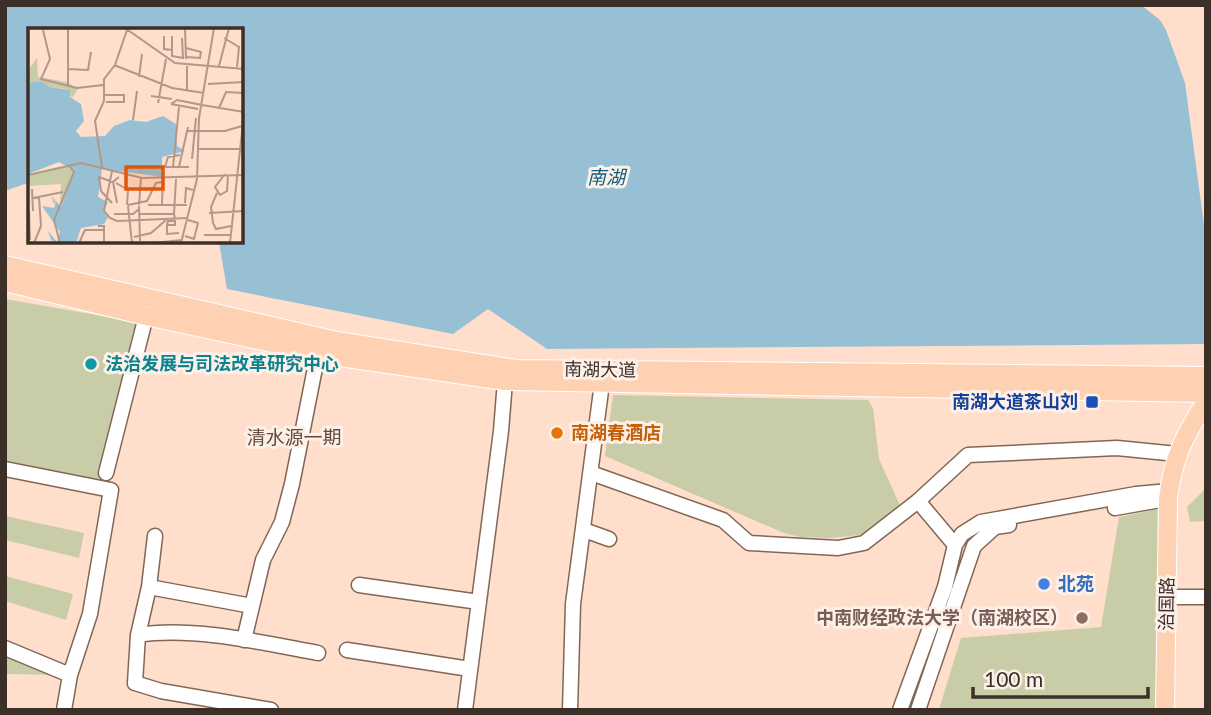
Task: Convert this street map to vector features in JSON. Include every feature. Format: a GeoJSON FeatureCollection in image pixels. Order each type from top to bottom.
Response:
{"type":"FeatureCollection","features":[{"type":"Feature","properties":{"kind":"main road","name":"南湖大道"},"geometry":{"type":"LineString","coordinates":[[5,265],[337,341],[516,369],[1206,376]]}},
{"type":"Feature","properties":{"kind":"main road","name":"南湖大道"},"geometry":{"type":"LineString","coordinates":[[5,282],[318,353],[505,381],[1206,393]]}},
{"type":"Feature","properties":{"kind":"main road","name":"治国路"},"geometry":{"type":"LineString","coordinates":[[1166,710],[1169,495],[1172,467],[1186,433],[1206,402]]}},
{"type":"Feature","properties":{"kind":"street"},"geometry":{"type":"LineString","coordinates":[[106,473],[146,316]]}},
{"type":"Feature","properties":{"kind":"street"},"geometry":{"type":"LineString","coordinates":[[244,640],[263,560],[282,522],[318,353]]}},
{"type":"Feature","properties":{"kind":"street"},"geometry":{"type":"LineString","coordinates":[[465,710],[505,381]]}},
{"type":"Feature","properties":{"kind":"street"},"geometry":{"type":"LineString","coordinates":[[570,710],[573,604],[602,383]]}},
{"type":"Feature","properties":{"kind":"street"},"geometry":{"type":"LineString","coordinates":[[591,473],[723,520],[749,543],[838,548],[864,543],[918,501],[968,455],[1117,448],[1177,454]]}},
{"type":"Feature","properties":{"kind":"street"},"geometry":{"type":"LineString","coordinates":[[5,468],[111,491],[90,614],[69,675],[64,710]]}},
{"type":"Feature","properties":{"kind":"street"},"geometry":{"type":"LineString","coordinates":[[900,710],[945,587],[955,545],[962,534],[981,522],[1136,494],[1169,495]]}},
{"type":"Feature","properties":{"kind":"street"},"geometry":{"type":"LineString","coordinates":[[918,710],[974,546],[995,527],[1169,495]]}},
{"type":"Feature","properties":{"kind":"street"},"geometry":{"type":"LineString","coordinates":[[918,501],[955,545]]}},
{"type":"Feature","properties":{"kind":"street"},"geometry":{"type":"LineString","coordinates":[[584,530],[609,539]]}},
{"type":"Feature","properties":{"kind":"street"},"geometry":{"type":"LineString","coordinates":[[155,536],[149,587],[138,635],[135,683],[161,691],[271,710]]}},
{"type":"Feature","properties":{"kind":"street"},"geometry":{"type":"LineString","coordinates":[[359,585],[479,602]]}},
{"type":"Feature","properties":{"kind":"street"},"geometry":{"type":"LineString","coordinates":[[149,587],[252,606]]}},
{"type":"Feature","properties":{"kind":"street"},"geometry":{"type":"LineString","coordinates":[[1167,597],[1206,597]]}},
{"type":"Feature","properties":{"kind":"street"},"geometry":{"type":"LineString","coordinates":[[138,635],[153,633],[244,640],[318,653]]}},
{"type":"Feature","properties":{"kind":"street"},"geometry":{"type":"LineString","coordinates":[[5,648],[69,675]]}},
{"type":"Feature","properties":{"kind":"street"},"geometry":{"type":"LineString","coordinates":[[347,650],[470,669]]}},
{"type":"Feature","properties":{"kind":"green space"},"geometry":{"type":"Polygon","coordinates":[[[5,299],[142,323],[108,483],[5,463],[5,299]]]}},
{"type":"Feature","properties":{"kind":"green space"},"geometry":{"type":"Polygon","coordinates":[[[613,395],[868,400],[873,408],[879,459],[903,512],[879,528],[859,535],[831,538],[800,537],[784,533],[605,456],[613,395]]]}},
{"type":"Feature","properties":{"kind":"green space"},"geometry":{"type":"Polygon","coordinates":[[[1206,488],[1206,521],[1190,522],[1187,507],[1206,488]]]}},
{"type":"Feature","properties":{"kind":"green space"},"geometry":{"type":"Polygon","coordinates":[[[1163,508],[1160,710],[939,709],[961,638],[1101,627],[1119,517],[1163,508]]]}},
{"type":"Feature","properties":{"kind":"green space"},"geometry":{"type":"Polygon","coordinates":[[[5,516],[84,533],[79,558],[5,540],[5,516]]]}},
{"type":"Feature","properties":{"kind":"green space"},"geometry":{"type":"Polygon","coordinates":[[[5,576],[73,594],[66,620],[5,601],[5,576]]]}},
{"type":"Feature","properties":{"kind":"green space"},"geometry":{"type":"Polygon","coordinates":[[[5,652],[62,675],[5,674],[5,652]]]}},
{"type":"Feature","properties":{"kind":"water","name":"南湖"},"geometry":{"type":"Polygon","coordinates":[[[5,5],[1141,5],[1160,20],[1166,30],[1185,83],[1206,240],[1206,344],[547,349],[488,309],[453,334],[227,289],[219,243],[243,243],[243,28],[28,28],[28,183],[5,191],[5,5]]]}},
{"type":"Feature","properties":{"kind":"place","name":"法治发展与司法改革研究中心"},"geometry":{"type":"Point","coordinates":[91,364]}},
{"type":"Feature","properties":{"kind":"place","name":"南湖大道茶山刘"},"geometry":{"type":"Point","coordinates":[1092,402]}},
{"type":"Feature","properties":{"kind":"place","name":"南湖春酒店"},"geometry":{"type":"Point","coordinates":[557,433]}},
{"type":"Feature","properties":{"kind":"place","name":"北苑"},"geometry":{"type":"Point","coordinates":[1044,584]}},
{"type":"Feature","properties":{"kind":"place","name":"中南财经政法大学（南湖校区）"},"geometry":{"type":"Point","coordinates":[1082,618]}},
{"type":"Feature","properties":{"kind":"district","name":"清水源一期"},"geometry":{"type":"Point","coordinates":[294,437]}}]}
